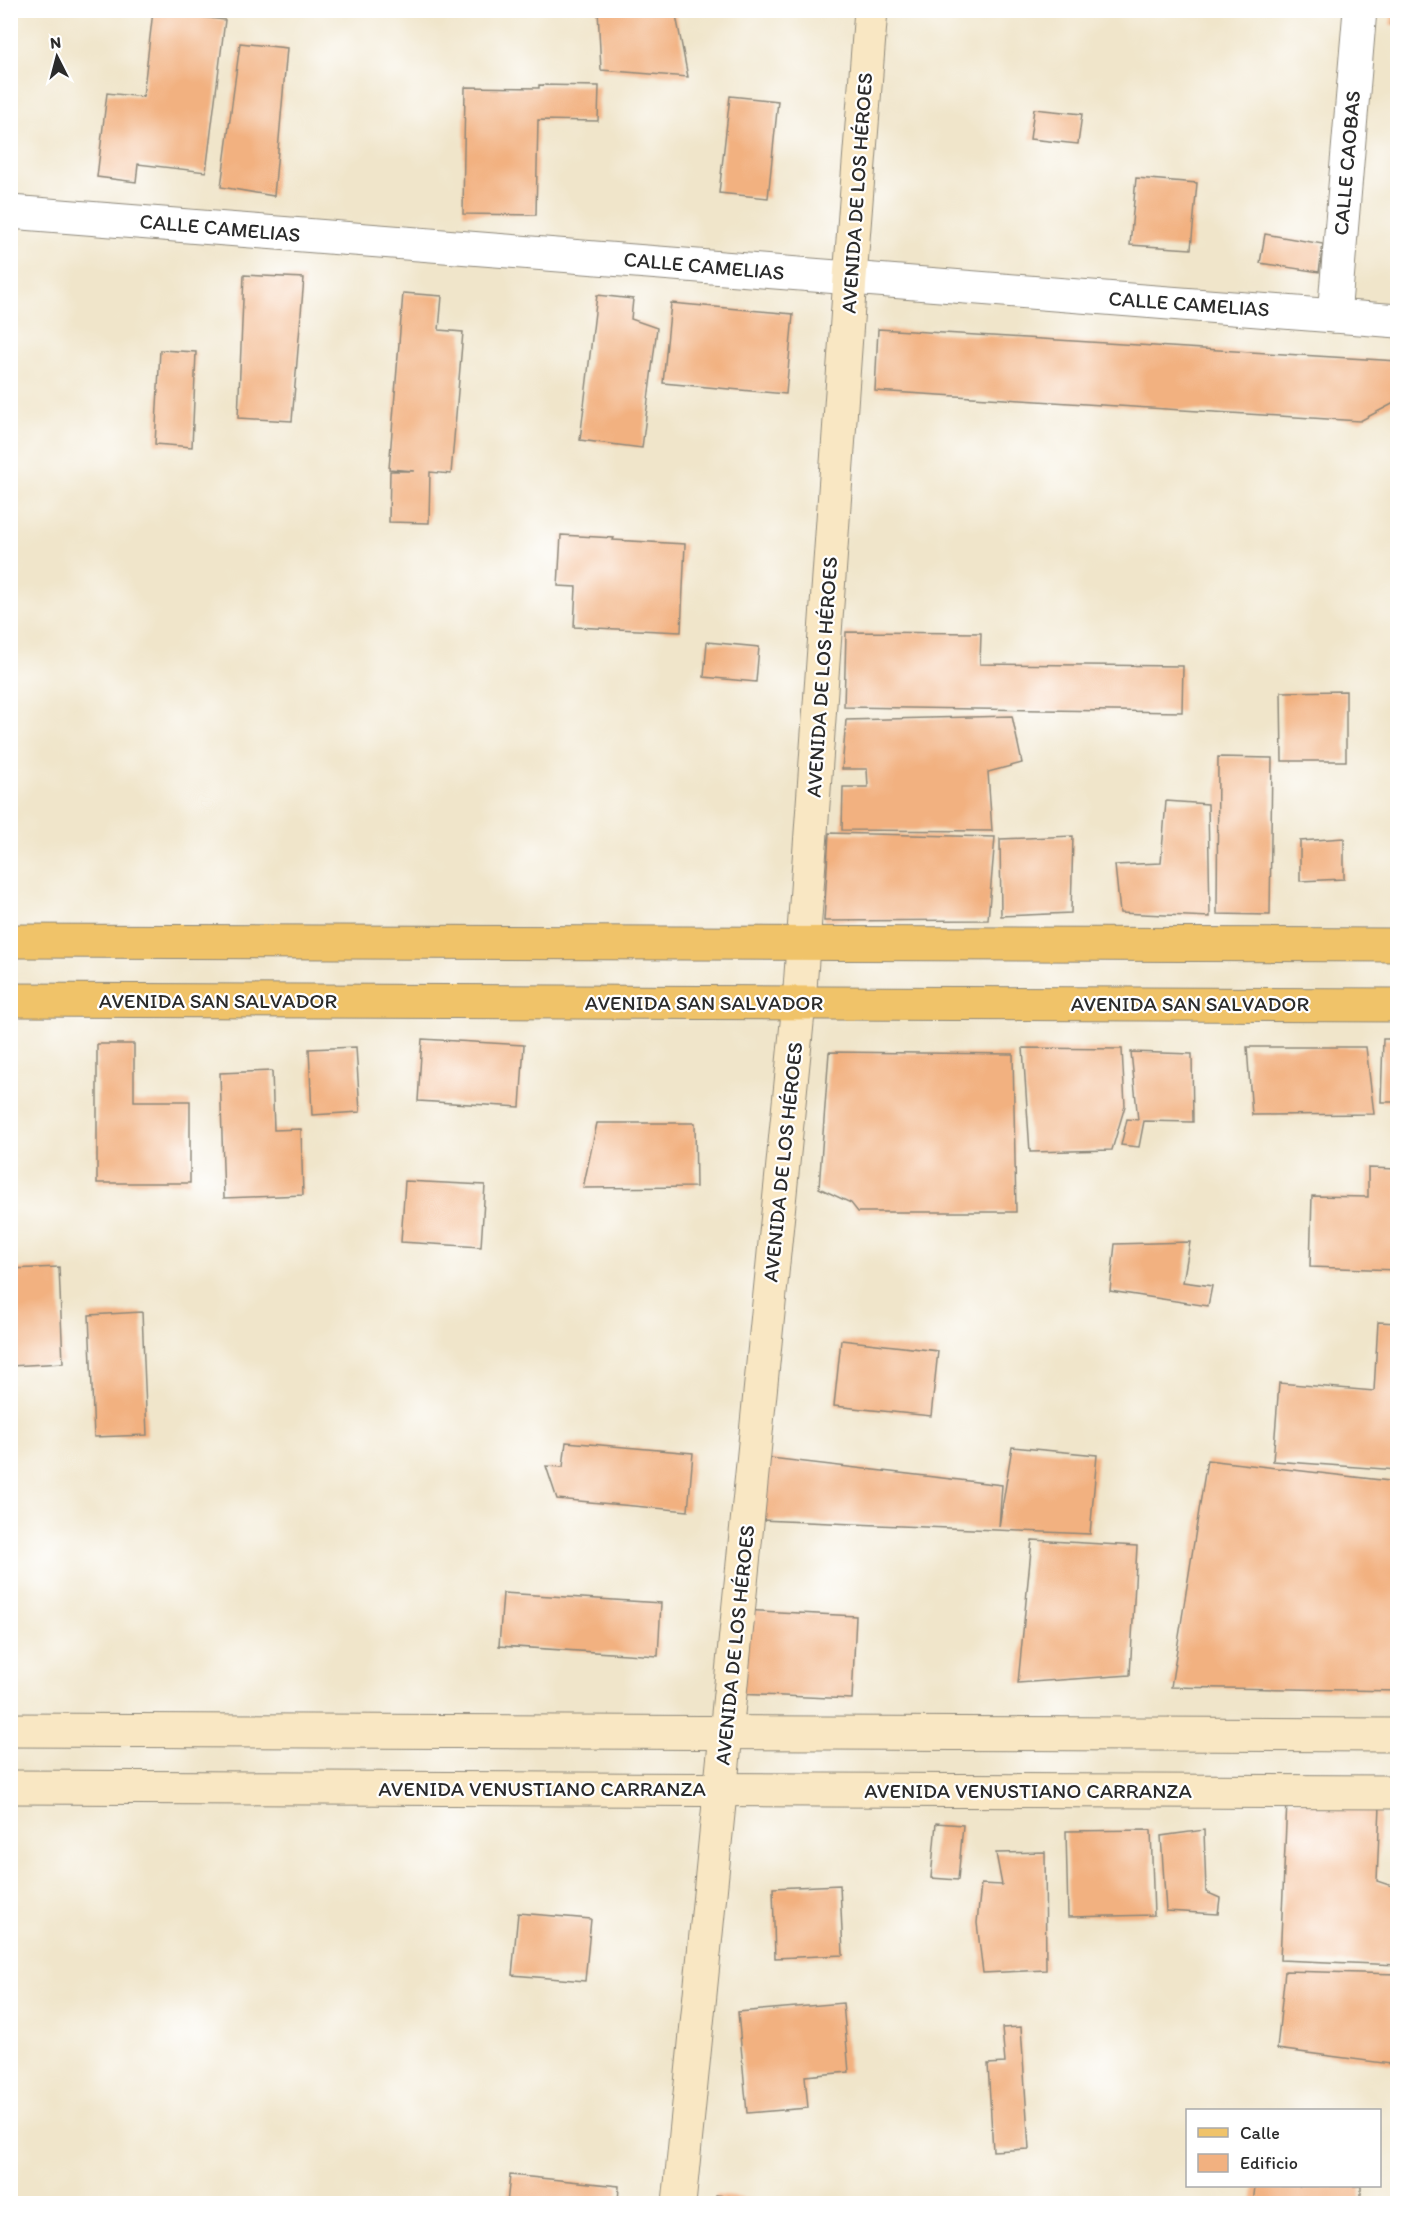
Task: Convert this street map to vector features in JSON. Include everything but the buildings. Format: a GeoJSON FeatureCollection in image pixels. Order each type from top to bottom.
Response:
{"type":"FeatureCollection","features":[{"type":"Feature","properties":{"kind":"main road"},"geometry":{"type":"LineString","coordinates":[[10,941],[1398,945]]}},
{"type":"Feature","properties":{"kind":"main road","name":"AVENIDA SAN SALVADOR"},"geometry":{"type":"LineString","coordinates":[[10,1000],[1398,1005]]}},
{"type":"Feature","properties":{"kind":"street","name":"AVENIDA DE LOS HÉROES"},"geometry":{"type":"LineString","coordinates":[[679,2204],[799,1003],[871,10]]}},
{"type":"Feature","properties":{"kind":"street","name":"CALLE CAOBAS"},"geometry":{"type":"LineString","coordinates":[[1334,316],[1360,10]]}},
{"type":"Feature","properties":{"kind":"street","name":"CALLE CAMELIAS"},"geometry":{"type":"LineString","coordinates":[[10,212],[1398,321]]}},
{"type":"Feature","properties":{"kind":"street"},"geometry":{"type":"LineString","coordinates":[[10,1730],[1398,1735]]}},
{"type":"Feature","properties":{"kind":"street","name":"AVENIDA VENUSTIANO CARRANZA"},"geometry":{"type":"LineString","coordinates":[[10,1787],[1398,1792]]}}]}
